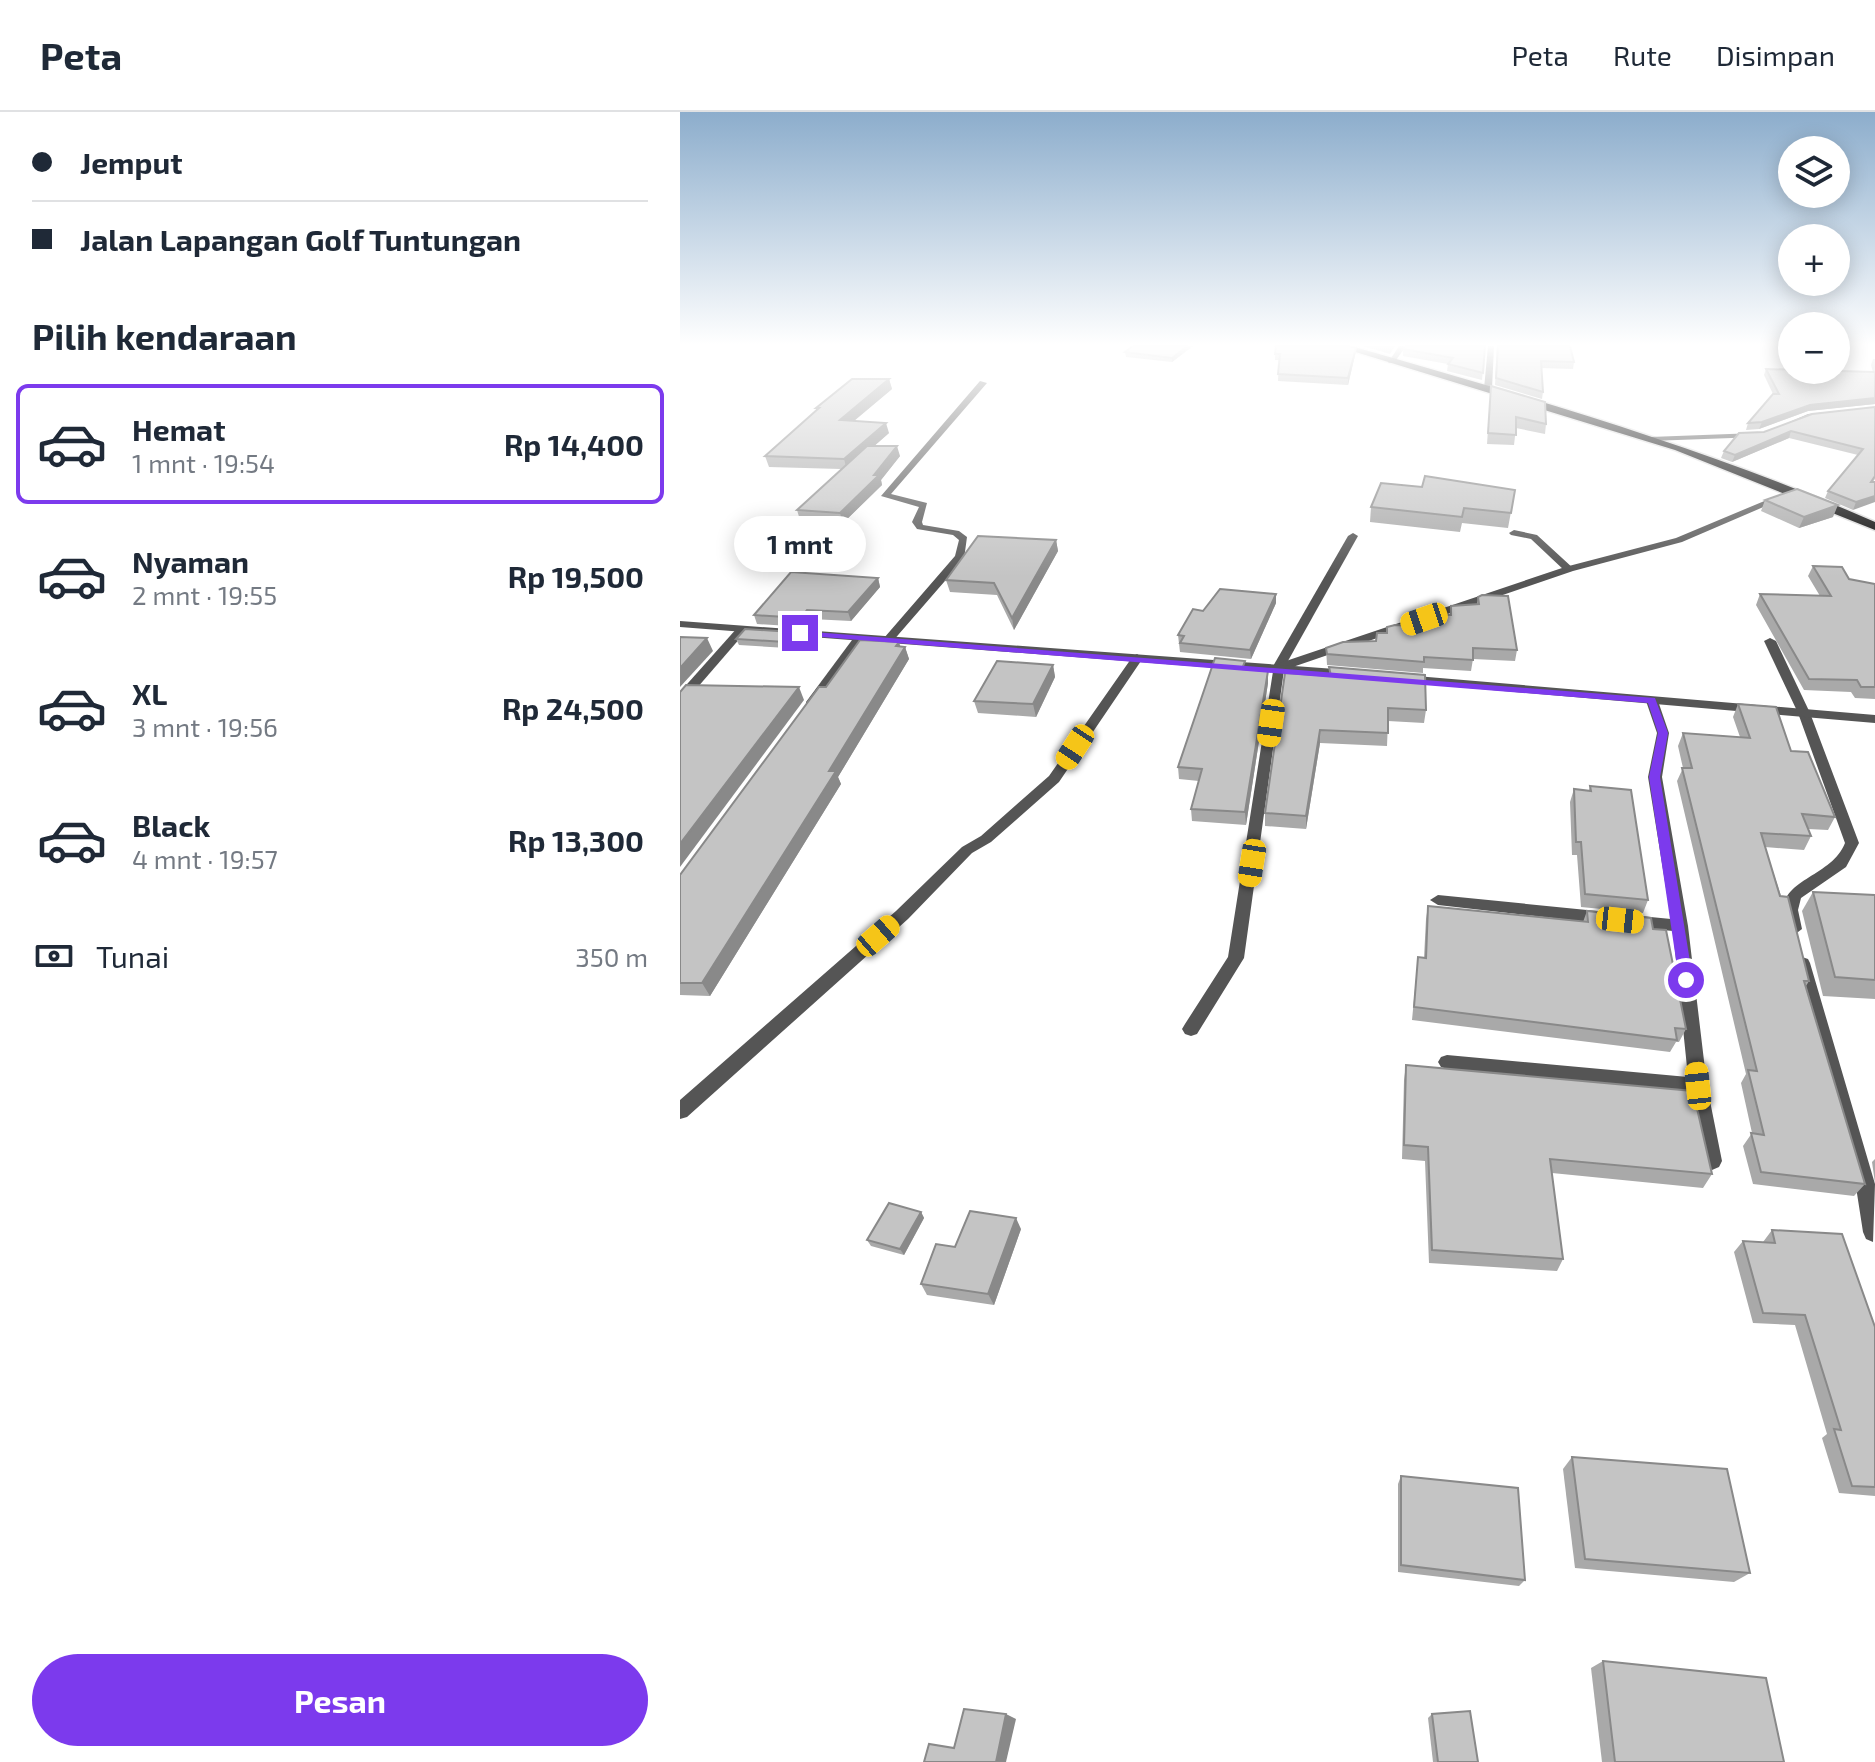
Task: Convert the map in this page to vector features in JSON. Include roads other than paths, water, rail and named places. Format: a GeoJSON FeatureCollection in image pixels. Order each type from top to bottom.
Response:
{"type":"FeatureCollection","features":[{"type":"Feature","properties":{"kind":"main road"},"geometry":{"type":"LineString","coordinates":[[1598,423],[1796,491],[1875,524]]}},
{"type":"Feature","properties":{"kind":"street"},"geometry":{"type":"LineString","coordinates":[[888,640],[960,557],[964,539],[956,533],[920,527],[917,522],[924,505],[886,496],[948,423]]}},
{"type":"Feature","properties":{"kind":"street"},"geometry":{"type":"LineString","coordinates":[[1650,439],[1761,434],[1790,423]]}},
{"type":"Feature","properties":{"kind":"street"},"geometry":{"type":"LineString","coordinates":[[1278,668],[1569,569],[1679,540],[1796,491]]}},
{"type":"Feature","properties":{"kind":"street"},"geometry":{"type":"LineString","coordinates":[[1514,533],[1533,536],[1569,569]]}},
{"type":"Feature","properties":{"kind":"street"},"geometry":{"type":"LineString","coordinates":[[1191,1029],[1236,958],[1278,668],[1353,536]]}},
{"type":"Feature","properties":{"kind":"street"},"geometry":{"type":"LineString","coordinates":[[680,624],[1367,676]]}},
{"type":"Feature","properties":{"kind":"street"},"geometry":{"type":"LineString","coordinates":[[680,700],[742,629]]}},
{"type":"Feature","properties":{"kind":"street"},"geometry":{"type":"LineString","coordinates":[[804,714],[859,638]]}},
{"type":"Feature","properties":{"kind":"street"},"geometry":{"type":"LineString","coordinates":[[1770,641],[1804,713],[1852,843],[1850,855],[1795,896],[1791,904],[1795,938],[1866,1187],[1873,1232]]}},
{"type":"Feature","properties":{"kind":"street"},"geometry":{"type":"LineString","coordinates":[[680,1111],[902,915],[967,850],[986,839],[1054,779],[1137,658]]}},
{"type":"Feature","properties":{"kind":"street"},"geometry":{"type":"LineString","coordinates":[[1396,678],[1875,719]]}},
{"type":"Feature","properties":{"kind":"street"},"geometry":{"type":"LineString","coordinates":[[1652,701],[1663,733],[1655,777],[1680,926],[1698,1086],[1712,1161]]}},
{"type":"Feature","properties":{"kind":"street"},"geometry":{"type":"LineString","coordinates":[[1438,900],[1680,926]]}},
{"type":"Feature","properties":{"kind":"street"},"geometry":{"type":"LineString","coordinates":[[1447,1062],[1698,1086]]}}]}
